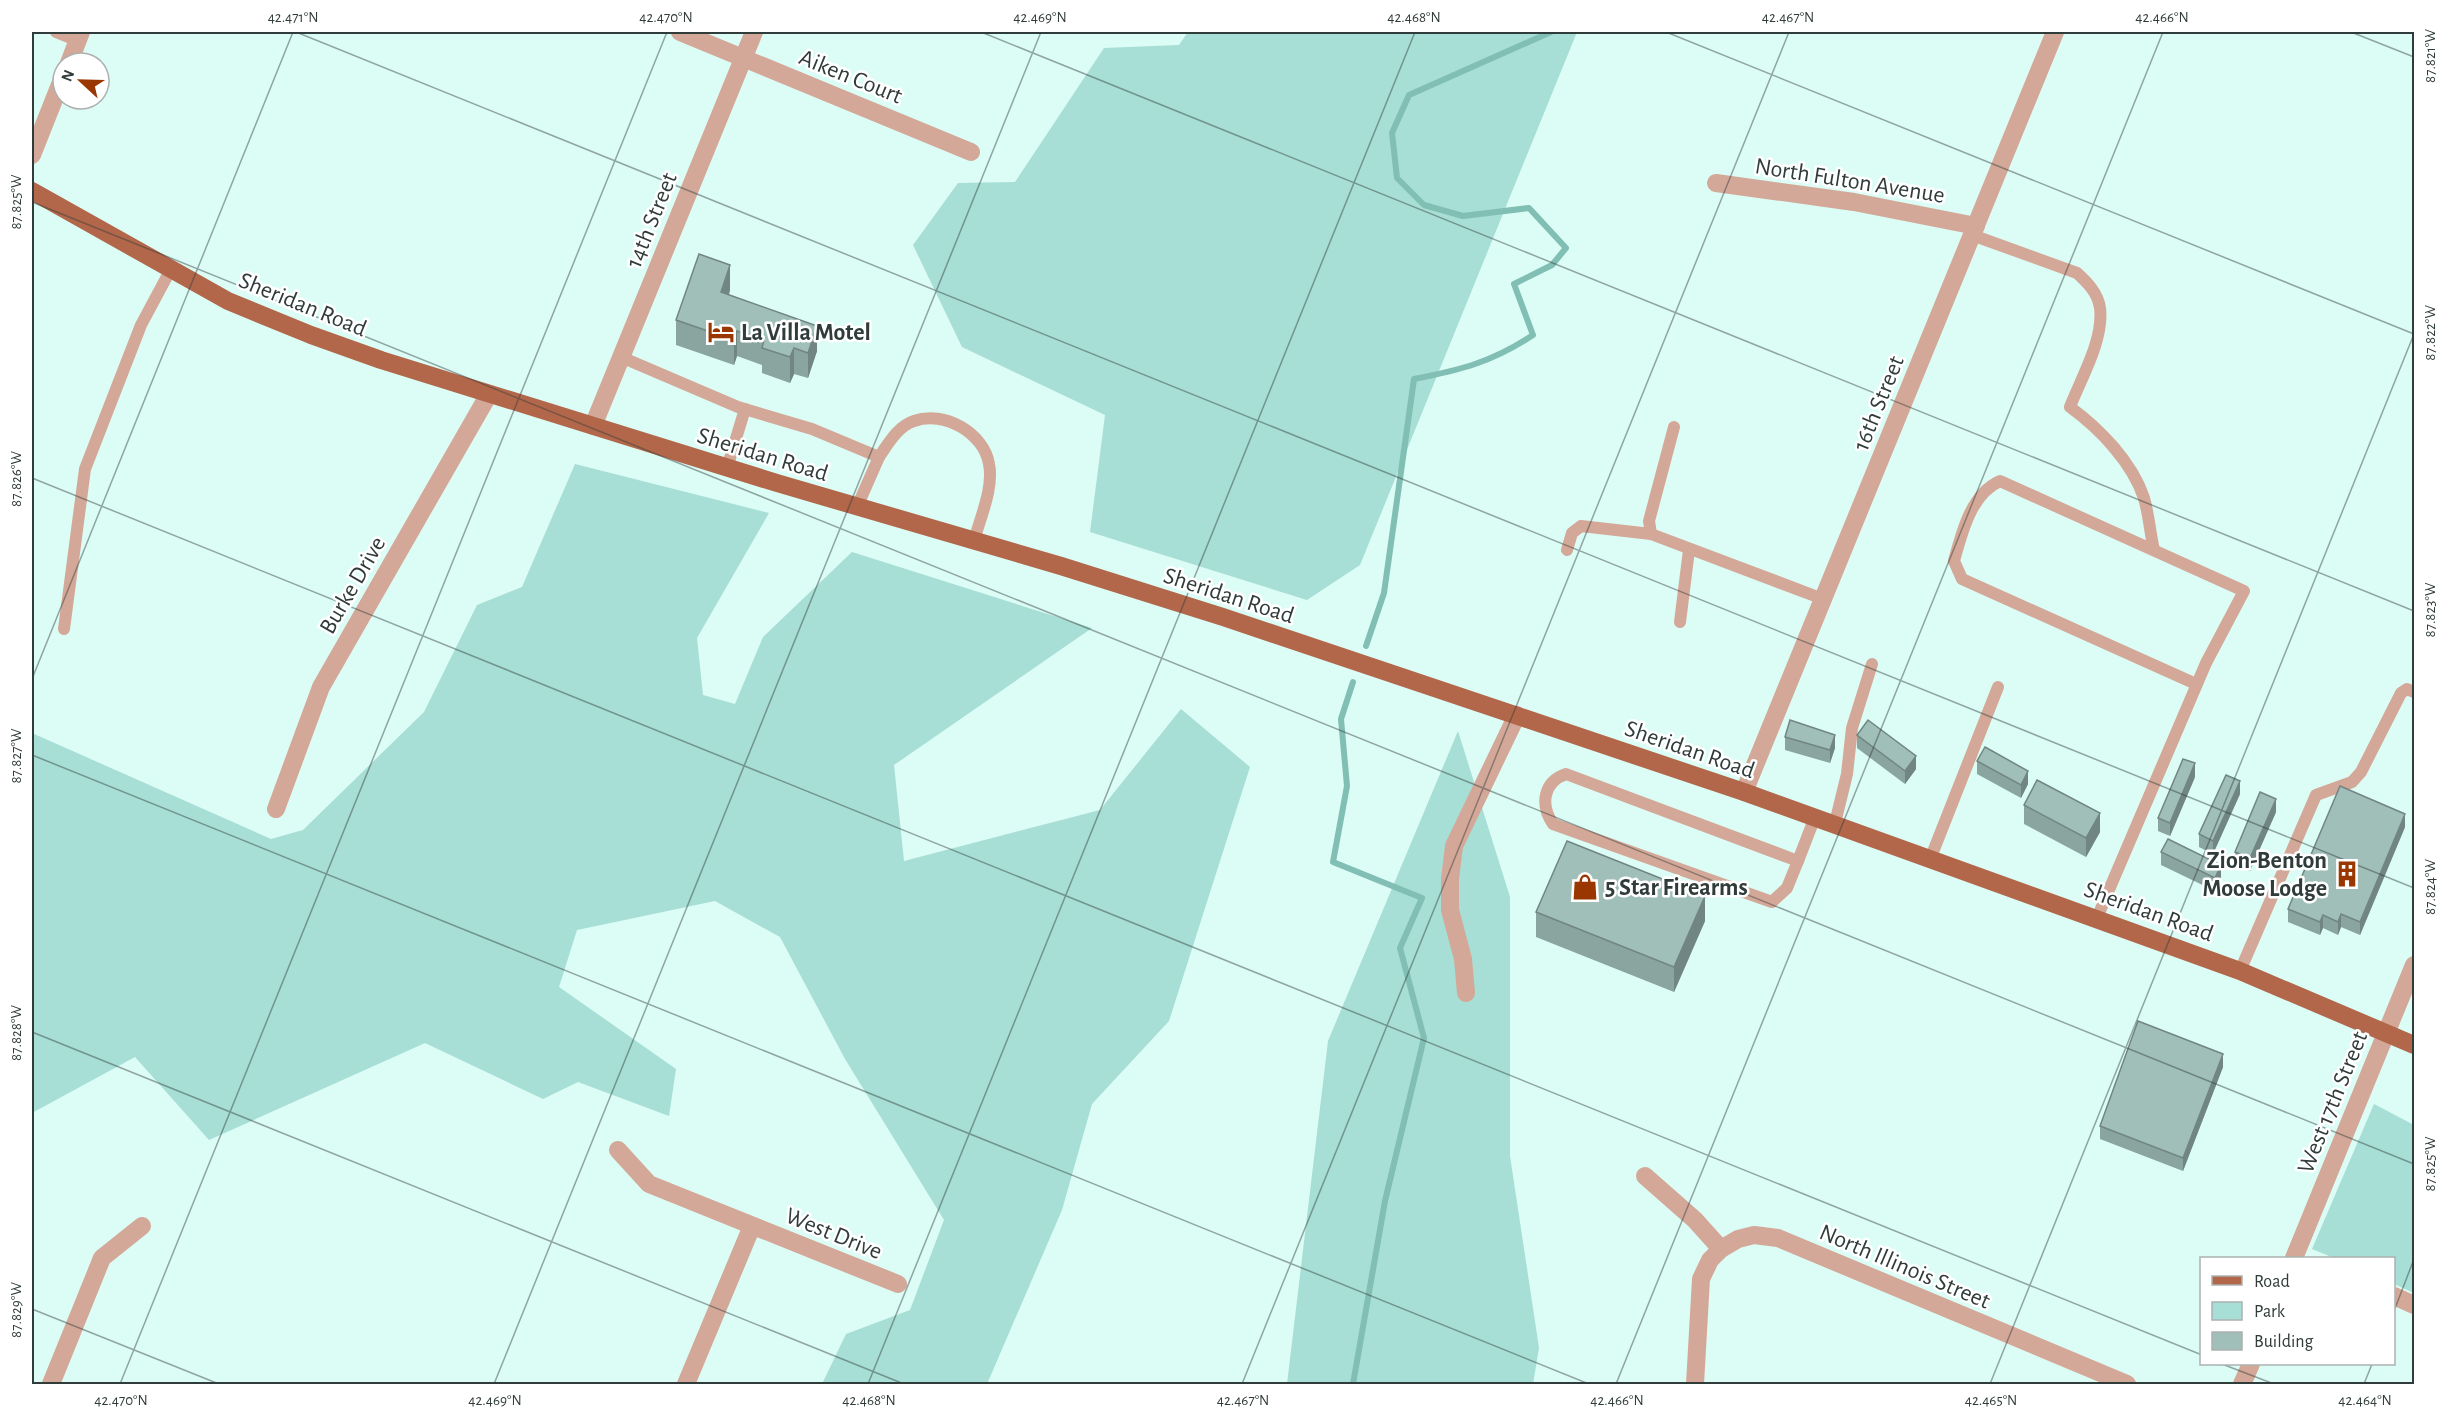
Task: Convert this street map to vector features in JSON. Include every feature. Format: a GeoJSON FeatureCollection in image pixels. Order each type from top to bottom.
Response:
{"type":"FeatureCollection","features":[{"type":"Feature","properties":{"kind":"main road","name":"Sheridan Road"},"geometry":{"type":"LineString","coordinates":[[32,192],[228,301],[311,336],[727,468],[1223,618],[1744,792],[1931,857],[2240,971],[2415,1045]]}},
{"type":"Feature","properties":{"kind":"street","name":"Aiken Court"},"geometry":{"type":"LineString","coordinates":[[680,32],[971,152]]}},
{"type":"Feature","properties":{"kind":"street","name":"14th Street"},"geometry":{"type":"LineString","coordinates":[[593,426],[754,32]]}},
{"type":"Feature","properties":{"kind":"street","name":"16th Street"},"geometry":{"type":"LineString","coordinates":[[1744,792],[2055,32]]}},
{"type":"Feature","properties":{"kind":"street"},"geometry":{"type":"LineString","coordinates":[[74,51],[80,36]]}},
{"type":"Feature","properties":{"kind":"street"},"geometry":{"type":"LineString","coordinates":[[32,155],[51,107]]}},
{"type":"Feature","properties":{"kind":"street","name":"North Fulton Avenue"},"geometry":{"type":"LineString","coordinates":[[1716,183],[1854,202],[1974,230]]}},
{"type":"Feature","properties":{"kind":"street","name":"Burke Drive"},"geometry":{"type":"LineString","coordinates":[[276,809],[321,687],[489,394]]}},
{"type":"Feature","properties":{"kind":"street"},"geometry":{"type":"LineString","coordinates":[[1466,993],[1462,958],[1450,910],[1449,879],[1454,846],[1517,716]]}},
{"type":"Feature","properties":{"kind":"street","name":"West 17th Street"},"geometry":{"type":"LineString","coordinates":[[2297,1257],[2415,964]]}},
{"type":"Feature","properties":{"kind":"street","name":"West Drive"},"geometry":{"type":"LineString","coordinates":[[618,1150],[649,1184],[898,1284]]}},
{"type":"Feature","properties":{"kind":"street"},"geometry":{"type":"LineString","coordinates":[[1645,1176],[1695,1220],[1721,1249]]}},
{"type":"Feature","properties":{"kind":"street"},"geometry":{"type":"LineString","coordinates":[[51,1384],[102,1258],[142,1226]]}},
{"type":"Feature","properties":{"kind":"street"},"geometry":{"type":"LineString","coordinates":[[686,1384],[752,1226]]}},
{"type":"Feature","properties":{"kind":"street","name":"North Illinois Street"},"geometry":{"type":"LineString","coordinates":[[1695,1384],[1701,1279],[1710,1260],[1721,1249],[1738,1239],[1755,1235],[1778,1238],[2127,1384]]}},
{"type":"Feature","properties":{"kind":"street"},"geometry":{"type":"LineString","coordinates":[[2395,1296],[2415,1305]]}},
{"type":"Feature","properties":{"kind":"street"},"geometry":{"type":"LineString","coordinates":[[2242,1384],[2251,1365]]}},
{"type":"Feature","properties":{"kind":"lane"},"geometry":{"type":"LineString","coordinates":[[56,32],[80,36]]}},
{"type":"Feature","properties":{"kind":"lane"},"geometry":{"type":"LineString","coordinates":[[1974,230],[2077,273],[2091,285],[2100,307],[2097,333],[2070,407],[2086,419],[2116,450],[2134,476],[2144,498],[2154,550]]}},
{"type":"Feature","properties":{"kind":"lane"},"geometry":{"type":"LineString","coordinates":[[64,630],[85,469],[141,325],[171,269]]}},
{"type":"Feature","properties":{"kind":"lane"},"geometry":{"type":"LineString","coordinates":[[621,357],[744,409],[812,429],[879,457]]}},
{"type":"Feature","properties":{"kind":"lane"},"geometry":{"type":"LineString","coordinates":[[727,468],[744,409]]}},
{"type":"Feature","properties":{"kind":"lane"},"geometry":{"type":"LineString","coordinates":[[858,507],[879,457],[898,431],[912,421],[925,418],[942,420],[971,432],[986,449],[990,466],[985,501],[974,541]]}},
{"type":"Feature","properties":{"kind":"lane"},"geometry":{"type":"LineString","coordinates":[[1651,534],[1650,521],[1674,427]]}},
{"type":"Feature","properties":{"kind":"lane"},"geometry":{"type":"LineString","coordinates":[[2097,918],[2196,684],[2244,591],[2000,481],[1986,487],[1965,523],[1953,561],[1962,579],[2196,684]]}},
{"type":"Feature","properties":{"kind":"lane"},"geometry":{"type":"LineString","coordinates":[[1568,550],[1572,533],[1581,526],[1651,534],[1823,599]]}},
{"type":"Feature","properties":{"kind":"lane"},"geometry":{"type":"LineString","coordinates":[[1680,622],[1689,550]]}},
{"type":"Feature","properties":{"kind":"lane"},"geometry":{"type":"LineString","coordinates":[[1835,824],[1847,774],[1852,728],[1872,664]]}},
{"type":"Feature","properties":{"kind":"lane"},"geometry":{"type":"LineString","coordinates":[[1931,857],[1998,687]]}},
{"type":"Feature","properties":{"kind":"lane"},"geometry":{"type":"LineString","coordinates":[[2240,971],[2316,795],[2352,782],[2361,772],[2401,693],[2407,689],[2415,692]]}},
{"type":"Feature","properties":{"kind":"lane"},"geometry":{"type":"LineString","coordinates":[[1798,861],[1566,774],[1554,778],[1545,793],[1545,812],[1553,824],[1772,902],[1787,888],[1798,861],[1815,817]]}},
{"type":"Feature","properties":{"kind":"green space"},"geometry":{"type":"Polygon","coordinates":[[[1188,32],[1577,32],[1360,565],[1307,600],[1090,532],[1105,415],[962,347],[913,245],[958,183],[1015,182],[1104,48],[1179,45],[1188,32]]]}},
{"type":"Feature","properties":{"kind":"green space"},"geometry":{"type":"Polygon","coordinates":[[[575,464],[769,513],[697,638],[703,695],[735,704],[763,637],[852,552],[1092,628],[894,765],[904,861],[1100,810],[1181,709],[1250,767],[1169,1021],[1092,1104],[1062,1210],[987,1384],[822,1384],[846,1334],[910,1310],[944,1220],[845,1059],[780,937],[715,901],[577,930],[559,987],[676,1069],[669,1116],[578,1082],[543,1099],[425,1043],[209,1140],[135,1057],[32,1113],[32,733],[271,839],[303,830],[424,712],[477,605],[522,587],[575,464]]]}},
{"type":"Feature","properties":{"kind":"green space"},"geometry":{"type":"Polygon","coordinates":[[[1458,731],[1510,897],[1510,1156],[1539,1348],[1533,1384],[1287,1384],[1328,1041],[1458,731]]]}},
{"type":"Feature","properties":{"kind":"green space"},"geometry":{"type":"Polygon","coordinates":[[[2374,1104],[2414,1125],[2414,1293],[2395,1284],[2395,1257],[2332,1257],[2312,1249],[2374,1104]]]}},
{"type":"Feature","properties":{"kind":"building"},"geometry":{"type":"Polygon","coordinates":[[[699,254],[730,265],[721,292],[817,326],[808,353],[794,348],[790,357],[762,348],[764,340],[737,331],[734,340],[676,320],[699,254]]]}},
{"type":"Feature","properties":{"kind":"building"},"geometry":{"type":"Polygon","coordinates":[[[1790,720],[1835,735],[1830,750],[1785,737],[1790,720]]]}},
{"type":"Feature","properties":{"kind":"building"},"geometry":{"type":"Polygon","coordinates":[[[1868,720],[1916,756],[1905,771],[1857,735],[1868,720]]]}},
{"type":"Feature","properties":{"kind":"building"},"geometry":{"type":"Polygon","coordinates":[[[1985,747],[2028,771],[2021,785],[1977,761],[1985,747]]]}},
{"type":"Feature","properties":{"kind":"building"},"geometry":{"type":"Polygon","coordinates":[[[2183,759],[2195,763],[2170,823],[2158,818],[2183,759]]]}},
{"type":"Feature","properties":{"kind":"building"},"geometry":{"type":"Polygon","coordinates":[[[2226,775],[2240,781],[2213,841],[2199,834],[2226,775]]]}},
{"type":"Feature","properties":{"kind":"building"},"geometry":{"type":"Polygon","coordinates":[[[2037,780],[2100,813],[2086,838],[2024,805],[2037,780]]]}},
{"type":"Feature","properties":{"kind":"building","name":"Zion-Benton Moose Lodge"},"geometry":{"type":"Polygon","coordinates":[[[2340,786],[2405,814],[2360,922],[2341,914],[2338,922],[2323,915],[2320,922],[2288,909],[2340,786]]]}},
{"type":"Feature","properties":{"kind":"building"},"geometry":{"type":"Polygon","coordinates":[[[2260,792],[2276,799],[2250,858],[2235,852],[2260,792]]]}},
{"type":"Feature","properties":{"kind":"building"},"geometry":{"type":"Polygon","coordinates":[[[2168,839],[2221,865],[2215,878],[2161,852],[2168,839]]]}},
{"type":"Feature","properties":{"kind":"building"},"geometry":{"type":"Polygon","coordinates":[[[1567,841],[1705,896],[1674,967],[1536,912],[1567,841]]]}},
{"type":"Feature","properties":{"kind":"building"},"geometry":{"type":"Polygon","coordinates":[[[2138,1021],[2223,1054],[2183,1158],[2100,1126],[2138,1021]]]}},
{"type":"Feature","properties":{"kind":"waterway"},"geometry":{"type":"LineString","coordinates":[[1366,646],[1384,593],[1414,379],[1476,364],[1504,352],[1533,335],[1514,284],[1552,265],[1566,248],[1529,208],[1463,216],[1424,205],[1397,178],[1392,133],[1409,95],[1551,32]]}},
{"type":"Feature","properties":{"kind":"waterway"},"geometry":{"type":"LineString","coordinates":[[1353,682],[1341,719],[1347,786],[1333,862],[1422,898],[1400,948],[1424,1038],[1385,1201],[1353,1384]]}},
{"type":"Feature","properties":{"kind":"place","name":"La Villa Motel"},"geometry":{"type":"Point","coordinates":[721,332]}},
{"type":"Feature","properties":{"kind":"place","name":"Zion-Benton Moose Lodge"},"geometry":{"type":"Point","coordinates":[2347,874]}},
{"type":"Feature","properties":{"kind":"place","name":"5 Star Firearms"},"geometry":{"type":"Point","coordinates":[1585,887]}}]}
